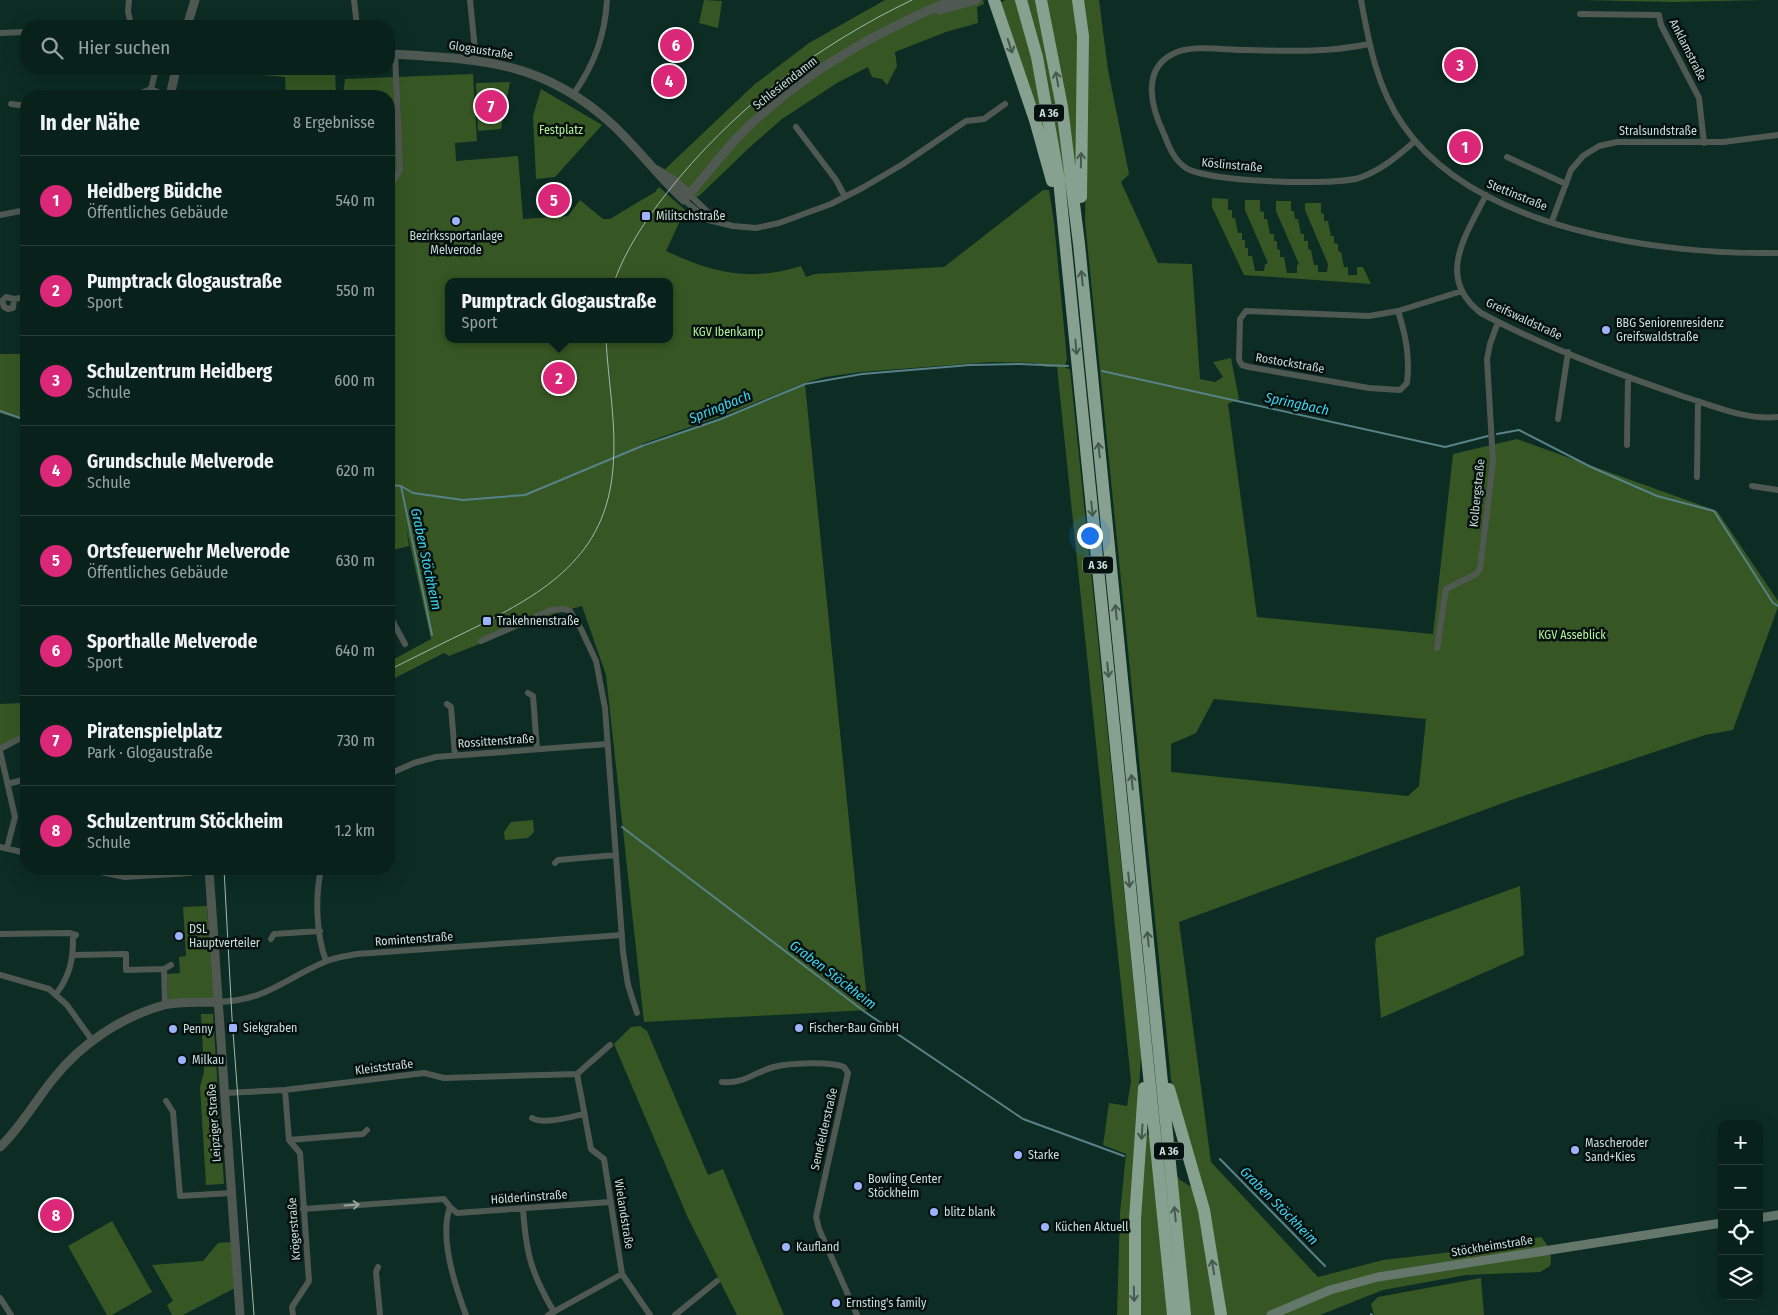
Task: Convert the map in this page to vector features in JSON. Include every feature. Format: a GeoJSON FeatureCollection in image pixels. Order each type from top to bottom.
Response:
{"type":"FeatureCollection","features":[{"type":"Feature","properties":{"kind":"highway"},"geometry":{"type":"LineString","coordinates":[[994,0],[1047,160],[1064,229]]}},
{"type":"Feature","properties":{"kind":"highway","name":"A 36"},"geometry":{"type":"LineString","coordinates":[[1021,0],[1038,57],[1060,180],[1173,1315]]}},
{"type":"Feature","properties":{"kind":"highway","name":"A 36"},"geometry":{"type":"LineString","coordinates":[[1041,0],[1062,107],[1079,244],[1185,1315]]}},
{"type":"Feature","properties":{"kind":"highway"},"geometry":{"type":"LineString","coordinates":[[1078,0],[1083,36],[1079,244]]}},
{"type":"Feature","properties":{"kind":"highway"},"geometry":{"type":"LineString","coordinates":[[1153,988],[1170,1093],[1204,1210],[1221,1315]]}},
{"type":"Feature","properties":{"kind":"highway"},"geometry":{"type":"LineString","coordinates":[[1135,1315],[1135,1219],[1146,1048]]}},
{"type":"Feature","properties":{"kind":"main road"},"geometry":{"type":"LineString","coordinates":[[1763,1217],[1778,1215]]}},
{"type":"Feature","properties":{"kind":"main road","name":"Stöckheimstraße"},"geometry":{"type":"LineString","coordinates":[[1271,1315],[1330,1290],[1378,1277],[1718,1224]]}},
{"type":"Feature","properties":{"kind":"street"},"geometry":{"type":"LineString","coordinates":[[129,0],[130,20]]}},
{"type":"Feature","properties":{"kind":"street"},"geometry":{"type":"LineString","coordinates":[[189,20],[195,0]]}},
{"type":"Feature","properties":{"kind":"street"},"geometry":{"type":"LineString","coordinates":[[354,0],[356,20]]}},
{"type":"Feature","properties":{"kind":"street"},"geometry":{"type":"LineString","coordinates":[[470,0],[476,60]]}},
{"type":"Feature","properties":{"kind":"street"},"geometry":{"type":"LineString","coordinates":[[573,95],[588,72],[600,46],[606,21],[607,0]]}},
{"type":"Feature","properties":{"kind":"street","name":"Schlesiendamm"},"geometry":{"type":"LineString","coordinates":[[687,197],[738,138],[793,90],[886,30],[953,0]]}},
{"type":"Feature","properties":{"kind":"street","name":"Schlesiendamm"},"geometry":{"type":"LineString","coordinates":[[923,13],[976,0]]}},
{"type":"Feature","properties":{"kind":"street","name":"Stettinstraße"},"geometry":{"type":"LineString","coordinates":[[1361,0],[1369,44],[1385,94],[1403,125],[1415,141],[1444,169],[1486,195],[1552,221],[1592,234],[1662,247],[1717,252],[1778,252]]}},
{"type":"Feature","properties":{"kind":"street","name":"Anklamstraße"},"geometry":{"type":"LineString","coordinates":[[1580,14],[1659,14],[1661,25],[1699,98],[1704,143]]}},
{"type":"Feature","properties":{"kind":"street"},"geometry":{"type":"LineString","coordinates":[[0,34],[20,32]]}},
{"type":"Feature","properties":{"kind":"street","name":"Köslinstraße"},"geometry":{"type":"LineString","coordinates":[[1369,44],[1325,51],[1203,49],[1181,51],[1169,56],[1160,65],[1153,80],[1152,104],[1175,158],[1186,168],[1205,176],[1315,182],[1349,180],[1366,175],[1387,164],[1415,141]]}},
{"type":"Feature","properties":{"kind":"street","name":"Glogaustraße"},"geometry":{"type":"LineString","coordinates":[[395,54],[476,60],[532,73],[573,95],[614,127],[655,169],[673,180],[687,197]]}},
{"type":"Feature","properties":{"kind":"street"},"geometry":{"type":"LineString","coordinates":[[151,89],[154,75]]}},
{"type":"Feature","properties":{"kind":"street"},"geometry":{"type":"LineString","coordinates":[[170,90],[174,75]]}},
{"type":"Feature","properties":{"kind":"street"},"geometry":{"type":"LineString","coordinates":[[393,75],[394,90]]}},
{"type":"Feature","properties":{"kind":"street"},"geometry":{"type":"LineString","coordinates":[[395,98],[400,170],[395,178]]}},
{"type":"Feature","properties":{"kind":"street"},"geometry":{"type":"LineString","coordinates":[[11,104],[20,105]]}},
{"type":"Feature","properties":{"kind":"street"},"geometry":{"type":"LineString","coordinates":[[687,197],[716,220],[740,228],[763,227],[793,218],[845,197],[903,164],[966,121],[984,119],[1005,104]]}},
{"type":"Feature","properties":{"kind":"street"},"geometry":{"type":"LineString","coordinates":[[796,127],[836,180],[845,197]]}},
{"type":"Feature","properties":{"kind":"street","name":"Stralsundstraße"},"geometry":{"type":"LineString","coordinates":[[1552,221],[1576,162],[1599,146],[1617,142],[1704,143],[1739,141],[1778,135]]}},
{"type":"Feature","properties":{"kind":"street"},"geometry":{"type":"LineString","coordinates":[[1507,157],[1566,184]]}},
{"type":"Feature","properties":{"kind":"street","name":"Greifswaldstraße"},"geometry":{"type":"LineString","coordinates":[[1486,195],[1458,256],[1457,278],[1462,291],[1475,308],[1498,322],[1628,377],[1741,415],[1778,417]]}},
{"type":"Feature","properties":{"kind":"street"},"geometry":{"type":"LineString","coordinates":[[0,215],[20,211]]}},
{"type":"Feature","properties":{"kind":"street","name":"Rostockstraße"},"geometry":{"type":"LineString","coordinates":[[1398,311],[1408,349],[1409,361],[1407,383],[1400,390],[1369,388],[1249,367],[1242,365],[1239,360],[1240,319],[1246,311],[1369,316],[1398,311],[1462,291]]}},
{"type":"Feature","properties":{"kind":"street"},"geometry":{"type":"LineString","coordinates":[[14,299],[20,298]]}},
{"type":"Feature","properties":{"kind":"street","name":"Kolbergstraße"},"geometry":{"type":"LineString","coordinates":[[1438,648],[1446,589],[1476,574],[1480,569],[1493,462],[1487,359],[1498,322]]}},
{"type":"Feature","properties":{"kind":"street","name":"Greifswaldstraße"},"geometry":{"type":"LineString","coordinates":[[1558,419],[1568,352]]}},
{"type":"Feature","properties":{"kind":"street"},"geometry":{"type":"LineString","coordinates":[[1627,446],[1628,377]]}},
{"type":"Feature","properties":{"kind":"street"},"geometry":{"type":"LineString","coordinates":[[1696,477],[1698,401]]}},
{"type":"Feature","properties":{"kind":"street"},"geometry":{"type":"LineString","coordinates":[[1752,486],[1778,490]]}},
{"type":"Feature","properties":{"kind":"street"},"geometry":{"type":"LineString","coordinates":[[481,641],[557,608],[570,611],[596,661],[604,708],[622,935],[628,985],[637,1012]]}},
{"type":"Feature","properties":{"kind":"street"},"geometry":{"type":"LineString","coordinates":[[395,628],[404,644]]}},
{"type":"Feature","properties":{"kind":"street"},"geometry":{"type":"LineString","coordinates":[[528,693],[533,696],[537,749]]}},
{"type":"Feature","properties":{"kind":"street"},"geometry":{"type":"LineString","coordinates":[[447,704],[451,707],[455,755]]}},
{"type":"Feature","properties":{"kind":"street"},"geometry":{"type":"LineString","coordinates":[[20,738],[0,750],[15,817],[4,848],[20,852]]}},
{"type":"Feature","properties":{"kind":"street","name":"Rossittenstraße"},"geometry":{"type":"LineString","coordinates":[[395,771],[424,760],[455,755],[607,744]]}},
{"type":"Feature","properties":{"kind":"street"},"geometry":{"type":"LineString","coordinates":[[8,784],[20,781]]}},
{"type":"Feature","properties":{"kind":"street"},"geometry":{"type":"LineString","coordinates":[[555,863],[558,860],[616,855]]}},
{"type":"Feature","properties":{"kind":"street"},"geometry":{"type":"LineString","coordinates":[[119,875],[125,877],[158,875]]}},
{"type":"Feature","properties":{"kind":"street","name":"Leipziger Straße"},"geometry":{"type":"LineString","coordinates":[[209,875],[240,1315]]}},
{"type":"Feature","properties":{"kind":"street"},"geometry":{"type":"LineString","coordinates":[[320,875],[318,891],[321,946],[326,961]]}},
{"type":"Feature","properties":{"kind":"street"},"geometry":{"type":"LineString","coordinates":[[270,939],[274,934],[320,931]]}},
{"type":"Feature","properties":{"kind":"street"},"geometry":{"type":"LineString","coordinates":[[0,934],[69,933],[76,935],[73,938],[73,955],[67,979],[56,994]]}},
{"type":"Feature","properties":{"kind":"street","name":"Romintenstraße"},"geometry":{"type":"LineString","coordinates":[[217,1002],[237,1000],[273,990],[326,961],[357,954],[622,935]]}},
{"type":"Feature","properties":{"kind":"street"},"geometry":{"type":"LineString","coordinates":[[73,955],[126,954],[126,970],[164,969],[171,965]]}},
{"type":"Feature","properties":{"kind":"street"},"geometry":{"type":"LineString","coordinates":[[164,969],[165,1005]]}},
{"type":"Feature","properties":{"kind":"street"},"geometry":{"type":"LineString","coordinates":[[0,975],[43,986],[56,994],[67,1004],[92,1040]]}},
{"type":"Feature","properties":{"kind":"street"},"geometry":{"type":"LineString","coordinates":[[0,1147],[25,1120],[55,1076],[92,1040],[126,1020],[165,1005],[217,1002]]}},
{"type":"Feature","properties":{"kind":"street"},"geometry":{"type":"LineString","coordinates":[[577,1074],[610,1045]]}},
{"type":"Feature","properties":{"kind":"street","name":"Senefelderstraße"},"geometry":{"type":"LineString","coordinates":[[722,1082],[736,1083],[774,1067],[831,1063],[844,1067],[848,1073],[816,1217],[819,1229],[857,1315]]}},
{"type":"Feature","properties":{"kind":"street","name":"Kleiststraße"},"geometry":{"type":"LineString","coordinates":[[225,1093],[285,1090],[424,1073],[444,1078],[577,1074]]}},
{"type":"Feature","properties":{"kind":"street","name":"Wielandstraße"},"geometry":{"type":"LineString","coordinates":[[577,1074],[592,1148],[604,1159],[622,1274],[650,1315]]}},
{"type":"Feature","properties":{"kind":"street","name":"Krögerstraße"},"geometry":{"type":"LineString","coordinates":[[285,1090],[289,1140],[300,1154],[309,1281],[292,1307],[293,1315]]}},
{"type":"Feature","properties":{"kind":"street"},"geometry":{"type":"LineString","coordinates":[[166,1101],[173,1112],[180,1196],[232,1194]]}},
{"type":"Feature","properties":{"kind":"street"},"geometry":{"type":"LineString","coordinates":[[532,1118],[537,1121],[584,1114]]}},
{"type":"Feature","properties":{"kind":"street"},"geometry":{"type":"LineString","coordinates":[[289,1140],[363,1134],[367,1130]]}},
{"type":"Feature","properties":{"kind":"street"},"geometry":{"type":"LineString","coordinates":[[303,1209],[444,1199],[450,1207],[446,1216],[450,1256],[466,1315]]}},
{"type":"Feature","properties":{"kind":"street","name":"Hölderlinstraße"},"geometry":{"type":"LineString","coordinates":[[450,1207],[457,1213],[611,1202]]}},
{"type":"Feature","properties":{"kind":"street"},"geometry":{"type":"LineString","coordinates":[[523,1209],[526,1246],[531,1268],[551,1313],[622,1274]]}},
{"type":"Feature","properties":{"kind":"street"},"geometry":{"type":"LineString","coordinates":[[378,1268],[380,1315]]}},
{"type":"Feature","properties":{"kind":"street"},"geometry":{"type":"LineString","coordinates":[[675,1315],[716,1281]]}},
{"type":"Feature","properties":{"kind":"street"},"geometry":{"type":"LineString","coordinates":[[0,1298],[11,1315]]}},
{"type":"Feature","properties":{"kind":"green space"},"geometry":{"type":"Polygon","coordinates":[[[704,0],[722,1],[718,28],[699,23],[704,0]]]}},
{"type":"Feature","properties":{"kind":"green space"},"geometry":{"type":"Polygon","coordinates":[[[885,0],[983,0],[984,4],[977,7],[978,23],[946,32],[895,52],[897,66],[887,85],[882,79],[872,77],[868,67],[837,83],[782,119],[699,196],[694,198],[663,171],[755,84],[809,43],[885,0]]]}},
{"type":"Feature","properties":{"kind":"green space"},"geometry":{"type":"Polygon","coordinates":[[[1006,0],[1073,0],[1079,30],[1077,191],[1051,161],[998,3],[1006,0]]]}},
{"type":"Feature","properties":{"kind":"green space"},"geometry":{"type":"Polygon","coordinates":[[[1083,0],[1099,0],[1108,70],[1129,174],[1121,182],[1158,263],[1192,264],[1200,379],[1215,382],[1223,377],[1213,362],[1231,358],[1239,399],[1228,404],[1257,617],[1433,634],[1453,454],[1517,439],[1717,511],[1778,601],[1778,607],[1733,730],[1705,735],[1514,799],[1179,922],[1211,1162],[1318,1277],[1383,1260],[1470,1250],[1541,1237],[1548,1247],[1551,1258],[1550,1266],[1540,1272],[1466,1275],[1383,1290],[1320,1315],[1117,1315],[1120,1213],[1126,1154],[1103,1145],[1109,1103],[1127,1106],[1131,1081],[1057,367],[1045,367],[1036,363],[991,362],[861,372],[825,377],[804,383],[738,410],[642,444],[643,447],[770,400],[805,384],[868,1010],[644,1022],[606,675],[582,606],[560,612],[449,656],[444,653],[395,678],[395,659],[431,639],[406,527],[409,546],[395,550],[395,90],[344,90],[345,79],[473,74],[477,141],[455,143],[456,161],[518,156],[523,219],[568,216],[580,200],[603,219],[610,219],[655,192],[659,187],[685,210],[666,251],[700,265],[732,273],[765,274],[801,266],[806,277],[815,274],[944,267],[1043,190],[1049,190],[1054,222],[1067,359],[1065,368],[1070,369],[1141,1056],[1137,1119],[1180,1180],[1203,1194],[1171,1079],[1085,221],[1088,70],[1083,0]],[[1214,699],[1196,733],[1171,744],[1171,772],[1408,796],[1419,786],[1426,719],[1214,699]]]}},
{"type":"Feature","properties":{"kind":"green space"},"geometry":{"type":"Polygon","coordinates":[[[1581,0],[1764,0],[1673,2],[1581,0]]]}},
{"type":"Feature","properties":{"kind":"green space"},"geometry":{"type":"Polygon","coordinates":[[[263,75],[335,75],[336,90],[286,90],[285,77],[263,75]]]}},
{"type":"Feature","properties":{"kind":"green space"},"geometry":{"type":"Polygon","coordinates":[[[510,82],[501,129],[478,131],[476,83],[510,82]]]}},
{"type":"Feature","properties":{"kind":"green space","name":"Festplatz"},"geometry":{"type":"Polygon","coordinates":[[[541,89],[602,125],[555,177],[536,179],[533,116],[541,89]]]}},
{"type":"Feature","properties":{"kind":"green space"},"geometry":{"type":"Polygon","coordinates":[[[1212,198],[1228,199],[1228,210],[1232,210],[1232,218],[1235,218],[1238,233],[1242,233],[1242,240],[1245,240],[1248,256],[1252,256],[1255,271],[1264,271],[1265,264],[1268,263],[1245,210],[1245,200],[1260,200],[1260,211],[1264,212],[1264,219],[1267,219],[1270,234],[1274,234],[1274,241],[1277,241],[1277,249],[1280,250],[1280,257],[1284,257],[1287,273],[1297,273],[1297,265],[1299,264],[1276,211],[1276,201],[1291,201],[1291,211],[1294,211],[1295,219],[1298,219],[1301,234],[1304,234],[1304,241],[1308,241],[1308,249],[1311,250],[1314,265],[1318,265],[1318,272],[1327,272],[1328,264],[1305,210],[1305,203],[1321,203],[1321,213],[1324,214],[1324,221],[1328,221],[1331,236],[1334,236],[1334,243],[1338,244],[1338,251],[1341,252],[1344,267],[1348,267],[1348,275],[1357,275],[1357,267],[1363,267],[1371,284],[1244,275],[1212,207],[1212,198]]]}},
{"type":"Feature","properties":{"kind":"green space"},"geometry":{"type":"Polygon","coordinates":[[[0,354],[20,354],[20,419],[0,413],[0,354]]]}},
{"type":"Feature","properties":{"kind":"green space"},"geometry":{"type":"Polygon","coordinates":[[[20,703],[20,735],[0,746],[0,704],[20,703]]]}},
{"type":"Feature","properties":{"kind":"green space"},"geometry":{"type":"Polygon","coordinates":[[[533,820],[534,832],[528,838],[505,840],[504,832],[511,822],[533,820]]]}},
{"type":"Feature","properties":{"kind":"green space"},"geometry":{"type":"Polygon","coordinates":[[[1520,886],[1524,955],[1381,1018],[1376,938],[1520,886]]]}},
{"type":"Feature","properties":{"kind":"green space"},"geometry":{"type":"Polygon","coordinates":[[[207,906],[214,999],[168,1003],[167,974],[180,973],[179,957],[186,956],[183,907],[207,906]]]}},
{"type":"Feature","properties":{"kind":"green space"},"geometry":{"type":"Polygon","coordinates":[[[201,1014],[213,1014],[224,1184],[206,1185],[200,1087],[204,1072],[201,1014]]]}},
{"type":"Feature","properties":{"kind":"green space"},"geometry":{"type":"Polygon","coordinates":[[[640,1026],[647,1031],[708,1175],[723,1169],[784,1315],[737,1315],[688,1218],[614,1044],[631,1027],[640,1026]]]}},
{"type":"Feature","properties":{"kind":"green space"},"geometry":{"type":"Polygon","coordinates":[[[112,1221],[152,1292],[112,1315],[107,1315],[68,1246],[112,1221]]]}},
{"type":"Feature","properties":{"kind":"green space"},"geometry":{"type":"Polygon","coordinates":[[[232,1242],[235,1288],[183,1315],[172,1315],[167,1305],[173,1301],[152,1265],[203,1261],[218,1243],[232,1242]]]}},
{"type":"Feature","properties":{"kind":"green space"},"geometry":{"type":"Polygon","coordinates":[[[1481,1278],[1484,1315],[1374,1315],[1371,1304],[1378,1297],[1481,1278]]]}},
{"type":"Feature","properties":{"kind":"waterway","name":"Springbach"},"geometry":{"type":"LineString","coordinates":[[395,486],[401,486],[413,493],[463,500],[525,495],[642,446],[721,419],[805,384],[862,374],[970,365],[1068,366]]}},
{"type":"Feature","properties":{"kind":"waterway","name":"Springbach"},"geometry":{"type":"LineString","coordinates":[[1102,371],[1445,447],[1488,436]]}},
{"type":"Feature","properties":{"kind":"waterway","name":"Springbach"},"geometry":{"type":"LineString","coordinates":[[0,411],[20,418]]}},
{"type":"Feature","properties":{"kind":"waterway","name":"Springbach"},"geometry":{"type":"LineString","coordinates":[[1497,434],[1519,430],[1591,467],[1657,496],[1714,511],[1773,603],[1778,606]]}},
{"type":"Feature","properties":{"kind":"waterway","name":"Graben Stöckheim"},"geometry":{"type":"LineString","coordinates":[[401,486],[432,635]]}},
{"type":"Feature","properties":{"kind":"waterway","name":"Graben Stöckheim"},"geometry":{"type":"LineString","coordinates":[[622,827],[865,1012],[1023,1119],[1124,1156]]}},
{"type":"Feature","properties":{"kind":"waterway","name":"Graben Stöckheim"},"geometry":{"type":"LineString","coordinates":[[1220,1159],[1325,1266]]}},
{"type":"Feature","properties":{"kind":"tram line"},"geometry":{"type":"LineString","coordinates":[[616,278],[630,247],[651,214],[692,163],[719,135],[748,108],[809,59],[842,38],[912,0]]}},
{"type":"Feature","properties":{"kind":"tram line"},"geometry":{"type":"LineString","coordinates":[[395,667],[474,628],[525,600],[568,568],[585,548],[598,525],[608,499],[613,468],[613,420],[606,343]]}},
{"type":"Feature","properties":{"kind":"tram line"},"geometry":{"type":"LineString","coordinates":[[224,875],[232,1018],[254,1315]]}},
{"type":"Feature","properties":{"kind":"place","name":"Sporthalle Melverode"},"geometry":{"type":"Point","coordinates":[676,45]}},
{"type":"Feature","properties":{"kind":"place","name":"Schulzentrum Heidberg"},"geometry":{"type":"Point","coordinates":[1460,65]}},
{"type":"Feature","properties":{"kind":"place","name":"Grundschule Melverode"},"geometry":{"type":"Point","coordinates":[669,81]}},
{"type":"Feature","properties":{"kind":"place","name":"Piratenspielplatz"},"geometry":{"type":"Point","coordinates":[491,106]}},
{"type":"Feature","properties":{"kind":"place","name":"Heidberg Büdche"},"geometry":{"type":"Point","coordinates":[1465,147]}},
{"type":"Feature","properties":{"kind":"place","name":"Ortsfeuerwehr Melverode"},"geometry":{"type":"Point","coordinates":[554,200]}},
{"type":"Feature","properties":{"kind":"place","name":"Militschstraße"},"geometry":{"type":"Point","coordinates":[646,216]}},
{"type":"Feature","properties":{"kind":"place","name":"Bezirkssportanlage Melverode"},"geometry":{"type":"Point","coordinates":[456,221]}},
{"type":"Feature","properties":{"kind":"place","name":"BBG Seniorenresidenz Greifswaldstraße"},"geometry":{"type":"Point","coordinates":[1606,330]}},
{"type":"Feature","properties":{"kind":"place","name":"Pumptrack Glogaustraße"},"geometry":{"type":"Point","coordinates":[559,378]}},
{"type":"Feature","properties":{"kind":"place","name":"Trakehnenstraße"},"geometry":{"type":"Point","coordinates":[487,621]}},
{"type":"Feature","properties":{"kind":"place","name":"DSL Hauptverteiler"},"geometry":{"type":"Point","coordinates":[179,936]}},
{"type":"Feature","properties":{"kind":"place","name":"Siekgraben"},"geometry":{"type":"Point","coordinates":[233,1028]}},
{"type":"Feature","properties":{"kind":"place","name":"Fischer-Bau GmbH"},"geometry":{"type":"Point","coordinates":[799,1028]}},
{"type":"Feature","properties":{"kind":"place","name":"Penny"},"geometry":{"type":"Point","coordinates":[173,1029]}},
{"type":"Feature","properties":{"kind":"place","name":"Milkau"},"geometry":{"type":"Point","coordinates":[182,1060]}},
{"type":"Feature","properties":{"kind":"place","name":"Mascheroder Sand+Kies"},"geometry":{"type":"Point","coordinates":[1575,1150]}},
{"type":"Feature","properties":{"kind":"place","name":"Starke"},"geometry":{"type":"Point","coordinates":[1018,1155]}},
{"type":"Feature","properties":{"kind":"place","name":"Bowling Center Stöckheim"},"geometry":{"type":"Point","coordinates":[858,1186]}},
{"type":"Feature","properties":{"kind":"place","name":"blitz blank"},"geometry":{"type":"Point","coordinates":[934,1212]}},
{"type":"Feature","properties":{"kind":"place","name":"Schulzentrum Stöckheim"},"geometry":{"type":"Point","coordinates":[56,1215]}},
{"type":"Feature","properties":{"kind":"place","name":"Küchen Aktuell"},"geometry":{"type":"Point","coordinates":[1045,1227]}},
{"type":"Feature","properties":{"kind":"place","name":"Kaufland"},"geometry":{"type":"Point","coordinates":[786,1247]}},
{"type":"Feature","properties":{"kind":"place","name":"Ernsting's family"},"geometry":{"type":"Point","coordinates":[836,1303]}},
{"type":"Feature","properties":{"kind":"park label","name":"KGV Ibenkamp"},"geometry":{"type":"Point","coordinates":[728,332]}},
{"type":"Feature","properties":{"kind":"park label","name":"KGV Asseblick"},"geometry":{"type":"Point","coordinates":[1572,635]}}]}
